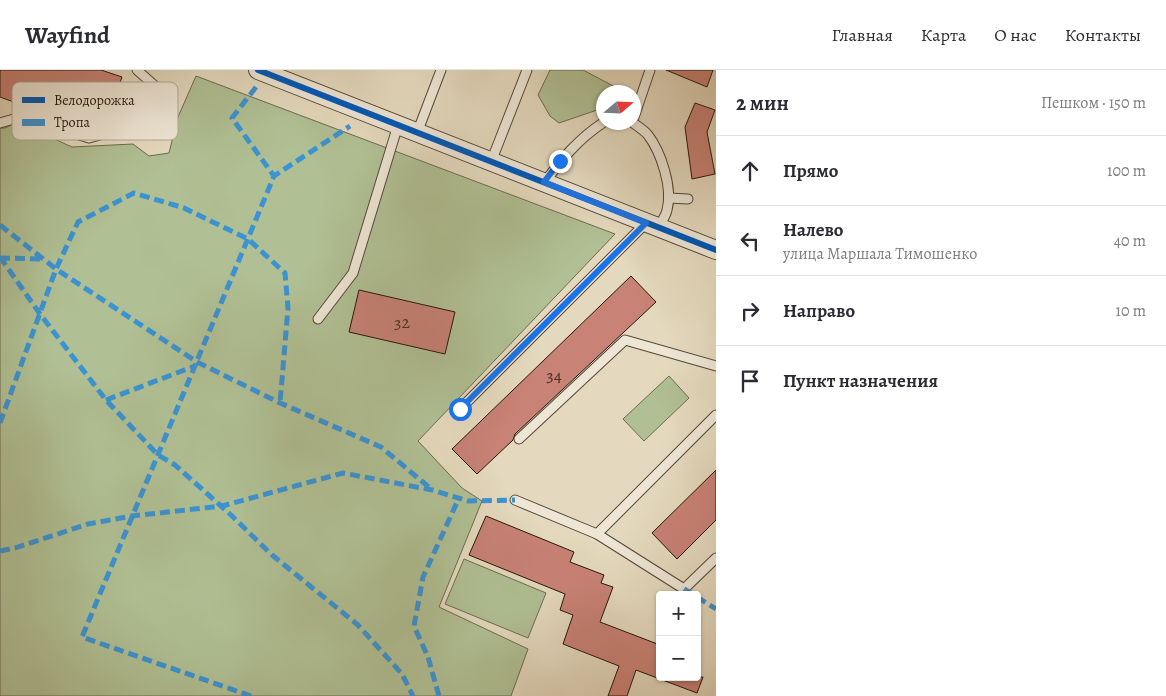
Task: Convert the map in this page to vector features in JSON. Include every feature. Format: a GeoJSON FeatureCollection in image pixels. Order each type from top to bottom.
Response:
{"type":"FeatureCollection","features":[{"type":"Feature","properties":{"kind":"street"},"geometry":{"type":"LineString","coordinates":[[258,70],[716,250]]}},
{"type":"Feature","properties":{"kind":"lane"},"geometry":{"type":"LineString","coordinates":[[138,70],[151,82]]}},
{"type":"Feature","properties":{"kind":"lane"},"geometry":{"type":"LineString","coordinates":[[417,133],[441,70]]}},
{"type":"Feature","properties":{"kind":"lane"},"geometry":{"type":"LineString","coordinates":[[491,162],[527,70]]}},
{"type":"Feature","properties":{"kind":"lane"},"geometry":{"type":"LineString","coordinates":[[641,96],[650,70]]}},
{"type":"Feature","properties":{"kind":"lane"},"geometry":{"type":"LineString","coordinates":[[318,318],[353,273],[398,125]]}},
{"type":"Feature","properties":{"kind":"lane"},"geometry":{"type":"LineString","coordinates":[[544,182],[573,147],[596,127]]}},
{"type":"Feature","properties":{"kind":"lane"},"geometry":{"type":"LineString","coordinates":[[460,409],[667,212],[669,198],[666,177],[659,152],[646,133],[641,129]]}},
{"type":"Feature","properties":{"kind":"lane"},"geometry":{"type":"LineString","coordinates":[[669,198],[688,199]]}},
{"type":"Feature","properties":{"kind":"lane"},"geometry":{"type":"LineString","coordinates":[[519,439],[626,340],[716,366]]}},
{"type":"Feature","properties":{"kind":"lane"},"geometry":{"type":"LineString","coordinates":[[598,534],[716,416]]}},
{"type":"Feature","properties":{"kind":"lane"},"geometry":{"type":"LineString","coordinates":[[515,500],[598,534],[684,589],[716,558]]}},
{"type":"Feature","properties":{"kind":"green space"},"geometry":{"type":"Polygon","coordinates":[[[550,70],[583,70],[612,85],[596,85],[596,110],[559,123],[550,116],[538,95],[550,70]]]}},
{"type":"Feature","properties":{"kind":"green space"},"geometry":{"type":"Polygon","coordinates":[[[196,76],[615,234],[418,441],[462,488],[482,501],[439,607],[528,649],[511,696],[0,696],[0,128],[12,124],[12,140],[56,140],[72,147],[133,144],[149,156],[169,153],[172,140],[178,140],[178,117],[196,76]]]}},
{"type":"Feature","properties":{"kind":"green space"},"geometry":{"type":"Polygon","coordinates":[[[669,376],[689,398],[644,441],[623,419],[669,376]]]}},
{"type":"Feature","properties":{"kind":"green space"},"geometry":{"type":"Polygon","coordinates":[[[464,559],[546,593],[528,638],[445,604],[464,559]]]}},
{"type":"Feature","properties":{"kind":"building"},"geometry":{"type":"Polygon","coordinates":[[[0,70],[101,70],[122,77],[120,82],[12,82],[12,101],[0,97],[0,70]]]}},
{"type":"Feature","properties":{"kind":"building"},"geometry":{"type":"Polygon","coordinates":[[[666,70],[713,70],[707,87],[666,70]]]}},
{"type":"Feature","properties":{"kind":"building"},"geometry":{"type":"Polygon","coordinates":[[[695,103],[715,110],[707,132],[715,174],[692,179],[685,127],[695,103]]]}},
{"type":"Feature","properties":{"kind":"building"},"geometry":{"type":"Polygon","coordinates":[[[631,276],[656,302],[515,434],[513,440],[477,474],[452,449],[631,276]]]}},
{"type":"Feature","properties":{"kind":"building"},"geometry":{"type":"Polygon","coordinates":[[[359,290],[455,312],[445,354],[349,332],[359,290]]]}},
{"type":"Feature","properties":{"kind":"building"},"geometry":{"type":"Polygon","coordinates":[[[716,470],[716,520],[677,559],[652,533],[716,470]]]}},
{"type":"Feature","properties":{"kind":"building"},"geometry":{"type":"Polygon","coordinates":[[[486,516],[574,552],[570,562],[604,575],[601,583],[613,587],[600,622],[656,643],[656,678],[636,670],[627,696],[608,696],[619,666],[563,644],[573,615],[560,610],[565,594],[469,555],[486,516]]]}},
{"type":"Feature","properties":{"kind":"building"},"geometry":{"type":"Polygon","coordinates":[[[701,677],[703,677],[697,693],[665,681],[701,681],[701,677]]]}},
{"type":"Feature","properties":{"kind":"marked path"},"geometry":{"type":"LineString","coordinates":[[256,87],[232,118],[274,176]]}},
{"type":"Feature","properties":{"kind":"marked path"},"geometry":{"type":"LineString","coordinates":[[251,696],[82,637],[274,176],[350,126]]}},
{"type":"Feature","properties":{"kind":"marked path"},"geometry":{"type":"LineString","coordinates":[[0,423],[56,269],[78,222],[134,193],[184,208],[248,239],[285,273],[288,308],[280,403]]}},
{"type":"Feature","properties":{"kind":"marked path"},"geometry":{"type":"LineString","coordinates":[[0,225],[56,269],[197,362],[280,403],[381,447],[430,488]]}},
{"type":"Feature","properties":{"kind":"marked path"},"geometry":{"type":"LineString","coordinates":[[0,257],[40,314],[106,400],[158,455],[175,465],[272,555],[358,625],[402,674],[413,696]]}},
{"type":"Feature","properties":{"kind":"marked path"},"geometry":{"type":"LineString","coordinates":[[0,258],[44,259]]}},
{"type":"Feature","properties":{"kind":"marked path"},"geometry":{"type":"LineString","coordinates":[[106,400],[195,366]]}},
{"type":"Feature","properties":{"kind":"marked path"},"geometry":{"type":"LineString","coordinates":[[0,551],[15,548],[88,524],[132,516],[222,506],[343,473],[432,490],[468,501],[515,500]]}},
{"type":"Feature","properties":{"kind":"marked path"},"geometry":{"type":"LineString","coordinates":[[439,696],[428,657],[414,626],[423,577],[459,498]]}},
{"type":"Feature","properties":{"kind":"marked path"},"geometry":{"type":"LineString","coordinates":[[701,600],[716,609]]}},
{"type":"Feature","properties":{"kind":"cycle path"},"geometry":{"type":"LineString","coordinates":[[258,70],[716,250]]}},
{"type":"Feature","properties":{"kind":"route"},"geometry":{"type":"LineString","coordinates":[[460,409],[646,223],[544,182],[560,161]]}}]}
